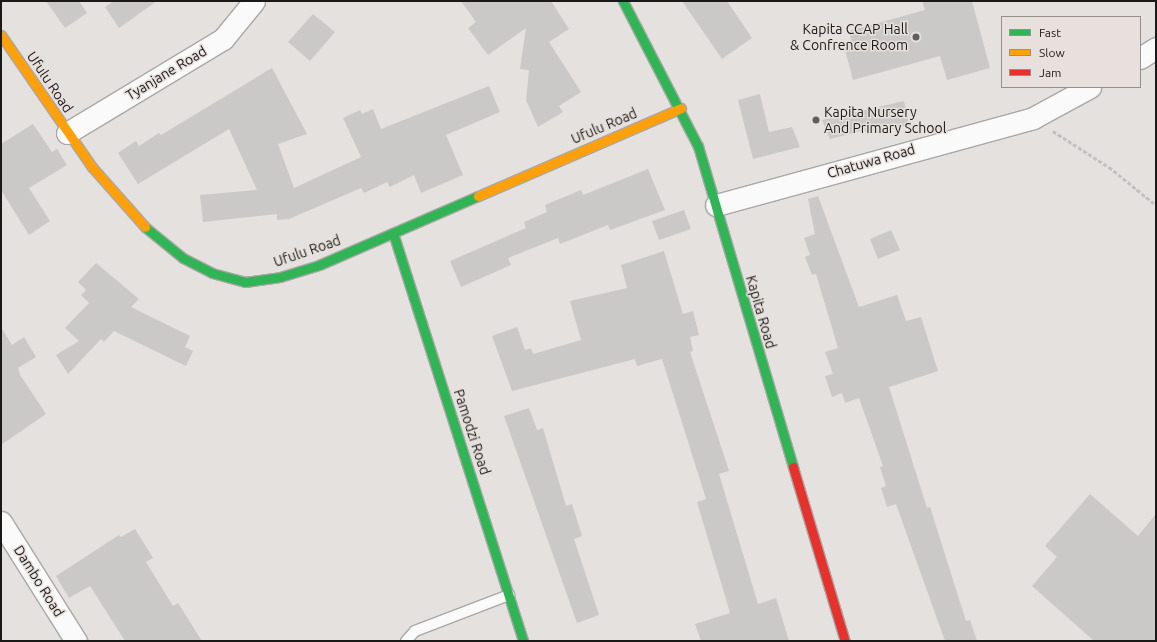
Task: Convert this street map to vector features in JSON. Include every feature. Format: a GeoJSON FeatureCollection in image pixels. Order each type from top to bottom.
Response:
{"type":"FeatureCollection","features":[{"type":"Feature","properties":{"kind":"street","name":"Tyanjane Road"},"geometry":{"type":"LineString","coordinates":[[67,133],[223,39],[254,1]]}},
{"type":"Feature","properties":{"kind":"street","name":"Kapita Road"},"geometry":{"type":"LineString","coordinates":[[623,1],[682,108],[716,205],[780,432],[845,641]]}},
{"type":"Feature","properties":{"kind":"street","name":"Ufulu Road"},"geometry":{"type":"LineString","coordinates":[[1,34],[67,133],[135,219],[183,258],[212,273],[245,282],[280,278],[393,233],[682,108]]}},
{"type":"Feature","properties":{"kind":"street"},"geometry":{"type":"LineString","coordinates":[[1141,57],[1156,48]]}},
{"type":"Feature","properties":{"kind":"street","name":"Chatuwa Road"},"geometry":{"type":"LineString","coordinates":[[716,205],[1033,118],[1088,88]]}},
{"type":"Feature","properties":{"kind":"street","name":"Pamodzi Road"},"geometry":{"type":"LineString","coordinates":[[393,233],[523,641]]}},
{"type":"Feature","properties":{"kind":"street","name":"Dambo Road"},"geometry":{"type":"LineString","coordinates":[[1,522],[76,641]]}},
{"type":"Feature","properties":{"kind":"lane"},"geometry":{"type":"LineString","coordinates":[[406,641],[415,631],[509,595]]}},
{"type":"Feature","properties":{"kind":"path"},"geometry":{"type":"LineString","coordinates":[[1033,118],[1109,167],[1156,205]]}},
{"type":"Feature","properties":{"kind":"building"},"geometry":{"type":"Polygon","coordinates":[[[46,1],[79,1],[87,13],[65,28],[46,1]]]}},
{"type":"Feature","properties":{"kind":"building"},"geometry":{"type":"Polygon","coordinates":[[[114,1],[157,1],[119,28],[105,7],[114,1]]]}},
{"type":"Feature","properties":{"kind":"building"},"geometry":{"type":"Polygon","coordinates":[[[461,1],[551,1],[569,29],[549,42],[581,92],[559,106],[563,112],[538,127],[526,100],[529,70],[520,69],[526,28],[488,55],[468,28],[476,22],[461,1]]]}},
{"type":"Feature","properties":{"kind":"building"},"geometry":{"type":"Polygon","coordinates":[[[682,1],[727,1],[752,38],[722,59],[682,1]]]}},
{"type":"Feature","properties":{"kind":"building","name":"Kapita CCAP Hall & Confrence Room"},"geometry":{"type":"Polygon","coordinates":[[[922,1],[972,1],[990,68],[947,80],[940,56],[853,80],[844,46],[852,44],[849,31],[925,10],[922,1]]]}},
{"type":"Feature","properties":{"kind":"building"},"geometry":{"type":"Polygon","coordinates":[[[313,14],[335,32],[310,61],[288,42],[313,14]]]}},
{"type":"Feature","properties":{"kind":"building"},"geometry":{"type":"Polygon","coordinates":[[[272,68],[307,134],[278,144],[294,188],[361,157],[343,118],[360,110],[362,114],[373,109],[381,129],[489,86],[500,112],[446,135],[463,175],[421,193],[414,175],[390,187],[387,182],[364,193],[361,188],[289,219],[277,220],[277,214],[203,222],[200,195],[257,190],[229,129],[138,184],[118,153],[136,141],[139,146],[159,133],[161,135],[272,68]]]}},
{"type":"Feature","properties":{"kind":"building"},"geometry":{"type":"Polygon","coordinates":[[[760,94],[769,132],[792,127],[800,147],[753,159],[738,100],[760,94]]]}},
{"type":"Feature","properties":{"kind":"building"},"geometry":{"type":"Polygon","coordinates":[[[904,101],[909,125],[867,135],[865,130],[830,139],[822,120],[904,101]]]}},
{"type":"Feature","properties":{"kind":"building"},"geometry":{"type":"Polygon","coordinates":[[[33,124],[52,152],[57,149],[67,165],[29,188],[50,221],[29,235],[1,190],[1,144],[33,124]]]}},
{"type":"Feature","properties":{"kind":"building"},"geometry":{"type":"Polygon","coordinates":[[[648,169],[665,210],[610,230],[608,225],[560,244],[558,238],[508,258],[511,265],[461,287],[450,261],[526,228],[524,222],[547,212],[545,205],[581,190],[583,195],[648,169]]]}},
{"type":"Feature","properties":{"kind":"building"},"geometry":{"type":"Polygon","coordinates":[[[818,196],[859,307],[897,295],[906,321],[921,317],[938,371],[889,387],[927,508],[930,507],[966,621],[970,620],[977,641],[945,641],[896,504],[887,507],[881,488],[886,486],[880,467],[883,466],[859,398],[845,403],[842,393],[832,397],[825,376],[833,374],[825,352],[838,348],[816,274],[812,275],[805,257],[810,255],[804,238],[815,234],[808,199],[818,196]]]}},
{"type":"Feature","properties":{"kind":"building"},"geometry":{"type":"Polygon","coordinates":[[[684,210],[691,229],[659,240],[652,221],[684,210]]]}},
{"type":"Feature","properties":{"kind":"building"},"geometry":{"type":"Polygon","coordinates":[[[891,230],[900,250],[878,259],[870,239],[891,230]]]}},
{"type":"Feature","properties":{"kind":"building"},"geometry":{"type":"Polygon","coordinates":[[[664,251],[683,314],[693,311],[699,335],[690,337],[693,351],[690,352],[729,471],[719,474],[758,604],[776,598],[789,641],[701,641],[695,624],[730,613],[697,502],[706,499],[662,359],[637,366],[635,359],[512,391],[492,336],[517,327],[525,350],[531,348],[533,354],[581,340],[570,301],[627,288],[621,265],[664,251]]]}},
{"type":"Feature","properties":{"kind":"building"},"geometry":{"type":"Polygon","coordinates":[[[96,263],[139,299],[131,307],[190,336],[185,347],[193,351],[186,366],[114,331],[104,342],[101,339],[68,374],[56,355],[79,341],[65,328],[89,303],[81,295],[86,290],[78,282],[96,263]]]}},
{"type":"Feature","properties":{"kind":"building"},"geometry":{"type":"Polygon","coordinates":[[[1,327],[12,345],[24,337],[36,357],[18,368],[20,375],[46,414],[1,445],[1,327]]]}},
{"type":"Feature","properties":{"kind":"building"},"geometry":{"type":"Polygon","coordinates":[[[529,408],[537,430],[543,428],[566,506],[572,504],[582,536],[574,539],[599,615],[577,623],[504,416],[529,408]]]}},
{"type":"Feature","properties":{"kind":"building"},"geometry":{"type":"Polygon","coordinates":[[[1090,494],[1138,536],[1156,514],[1156,641],[1094,641],[1032,586],[1057,557],[1045,546],[1090,494]]]}},
{"type":"Feature","properties":{"kind":"building"},"geometry":{"type":"Polygon","coordinates":[[[135,529],[153,558],[146,562],[173,606],[178,603],[202,641],[125,641],[90,586],[69,598],[56,576],[119,535],[121,537],[135,529]]]}},
{"type":"Feature","properties":{"kind":"traffic: fast"},"geometry":{"type":"LineString","coordinates":[[623,1],[698,146],[793,467]]}},
{"type":"Feature","properties":{"kind":"traffic: fast"},"geometry":{"type":"LineString","coordinates":[[145,227],[183,258],[212,273],[245,282],[280,277],[319,265],[478,196]]}},
{"type":"Feature","properties":{"kind":"traffic: fast"},"geometry":{"type":"LineString","coordinates":[[393,233],[523,641]]}},
{"type":"Feature","properties":{"kind":"traffic: slow"},"geometry":{"type":"LineString","coordinates":[[1,35],[92,167],[145,227]]}},
{"type":"Feature","properties":{"kind":"traffic: slow"},"geometry":{"type":"LineString","coordinates":[[478,196],[681,108]]}},
{"type":"Feature","properties":{"kind":"traffic: jam"},"geometry":{"type":"LineString","coordinates":[[793,467],[845,641]]}},
{"type":"Feature","properties":{"kind":"place","name":"Kapita CCAP Hall & Confrence Room"},"geometry":{"type":"Point","coordinates":[916,37]}},
{"type":"Feature","properties":{"kind":"place","name":"Kapita Nursery And Primary School"},"geometry":{"type":"Point","coordinates":[816,120]}}]}
